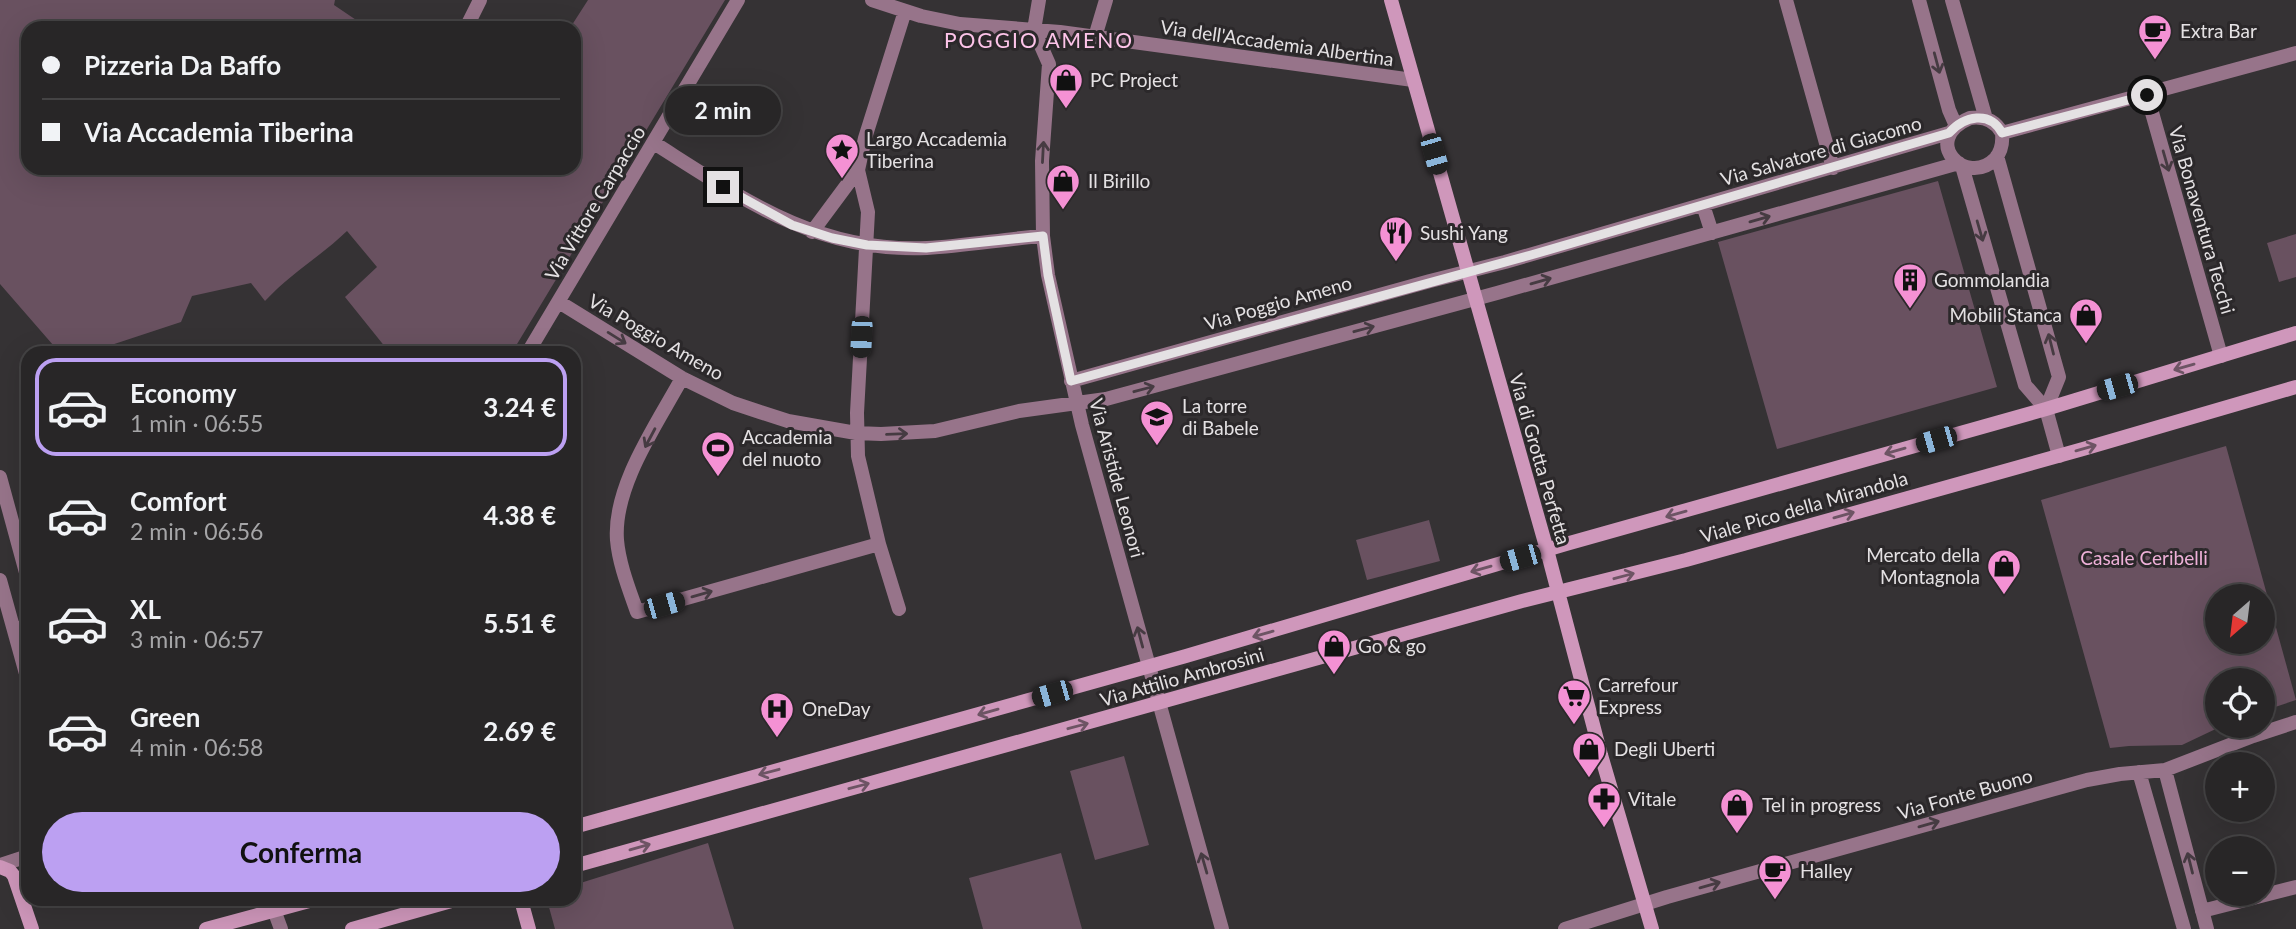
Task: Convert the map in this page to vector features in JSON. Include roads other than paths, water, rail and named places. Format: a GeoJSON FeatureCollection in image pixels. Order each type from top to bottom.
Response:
{"type":"FeatureCollection","features":[{"type":"Feature","properties":{"kind":"street"},"geometry":{"type":"LineString","coordinates":[[470,21],[480,0]]}},
{"type":"Feature","properties":{"kind":"street","name":"Via Vittore Carpaccio"},"geometry":{"type":"LineString","coordinates":[[532,346],[738,0]]}},
{"type":"Feature","properties":{"kind":"street"},"geometry":{"type":"LineString","coordinates":[[872,0],[960,24],[1034,30],[1039,0]]}},
{"type":"Feature","properties":{"kind":"street"},"geometry":{"type":"LineString","coordinates":[[1095,37],[1106,0]]}},
{"type":"Feature","properties":{"kind":"street","name":"Via di Grotta Perfetta"},"geometry":{"type":"LineString","coordinates":[[1391,0],[1652,929]]}},
{"type":"Feature","properties":{"kind":"street"},"geometry":{"type":"LineString","coordinates":[[1786,0],[1833,168]]}},
{"type":"Feature","properties":{"kind":"street"},"geometry":{"type":"LineString","coordinates":[[1919,0],[1953,129]]}},
{"type":"Feature","properties":{"kind":"street"},"geometry":{"type":"LineString","coordinates":[[1952,0],[1986,119]]}},
{"type":"Feature","properties":{"kind":"street"},"geometry":{"type":"LineString","coordinates":[[812,232],[858,170],[865,138],[905,11]]}},
{"type":"Feature","properties":{"kind":"street","name":"Via dell'Accademia Albertina"},"geometry":{"type":"LineString","coordinates":[[1034,30],[1413,80]]}},
{"type":"Feature","properties":{"kind":"street","name":"Via Aristide Leonori"},"geometry":{"type":"LineString","coordinates":[[1034,30],[1049,64],[1042,161],[1043,236],[1048,275],[1085,438],[1222,929]]}},
{"type":"Feature","properties":{"kind":"street"},"geometry":{"type":"LineString","coordinates":[[2002,133],[2296,53]]}},
{"type":"Feature","properties":{"kind":"street","name":"Via Bonaventura Tecchi"},"geometry":{"type":"LineString","coordinates":[[2147,95],[2221,356]]}},
{"type":"Feature","properties":{"kind":"street"},"geometry":{"type":"LineString","coordinates":[[1970,118],[1986,119],[2002,133],[2002,146],[1997,156],[1983,166],[1970,167],[1960,164],[1949,153],[1947,143],[1953,129],[1970,118]]}},
{"type":"Feature","properties":{"kind":"street","name":"Via Salvatore di Giacomo"},"geometry":{"type":"LineString","coordinates":[[1468,271],[1833,168],[1953,129]]}},
{"type":"Feature","properties":{"kind":"street"},"geometry":{"type":"LineString","coordinates":[[654,142],[771,215],[812,232],[867,245],[926,248],[1043,236]]}},
{"type":"Feature","properties":{"kind":"street"},"geometry":{"type":"LineString","coordinates":[[1997,156],[2059,377],[2046,409]]}},
{"type":"Feature","properties":{"kind":"street"},"geometry":{"type":"LineString","coordinates":[[1475,299],[1960,164]]}},
{"type":"Feature","properties":{"kind":"street"},"geometry":{"type":"LineString","coordinates":[[1960,164],[2025,386],[2046,409],[2059,456]]}},
{"type":"Feature","properties":{"kind":"street"},"geometry":{"type":"LineString","coordinates":[[858,170],[868,212],[856,433],[858,456],[879,544],[899,609]]}},
{"type":"Feature","properties":{"kind":"street","name":"Via Salvatore di Giacomo"},"geometry":{"type":"LineString","coordinates":[[1703,205],[1712,233]]}},
{"type":"Feature","properties":{"kind":"street","name":"Via Poggio Ameno"},"geometry":{"type":"LineString","coordinates":[[1071,381],[1468,271]]}},
{"type":"Feature","properties":{"kind":"street","name":"Via Poggio Ameno"},"geometry":{"type":"LineString","coordinates":[[559,302],[682,378],[733,403],[788,421],[856,433],[881,434],[935,431],[1019,411],[1106,400],[1475,299]]}},
{"type":"Feature","properties":{"kind":"street","name":"Viale Pico della Mirandola"},"geometry":{"type":"LineString","coordinates":[[1546,550],[2046,409],[2296,333]]}},
{"type":"Feature","properties":{"kind":"street"},"geometry":{"type":"LineString","coordinates":[[1099,373],[1106,400]]}},
{"type":"Feature","properties":{"kind":"street"},"geometry":{"type":"LineString","coordinates":[[682,378],[627,480],[619,512],[619,556],[637,612],[879,544]]}},
{"type":"Feature","properties":{"kind":"street","name":"Viale Pico della Mirandola"},"geometry":{"type":"LineString","coordinates":[[1558,593],[2059,456],[2296,387]]}},
{"type":"Feature","properties":{"kind":"street"},"geometry":{"type":"LineString","coordinates":[[0,477],[21,554]]}},
{"type":"Feature","properties":{"kind":"street","name":"Via Attilio Ambrosini"},"geometry":{"type":"LineString","coordinates":[[581,825],[1148,666],[1546,550]]}},
{"type":"Feature","properties":{"kind":"street"},"geometry":{"type":"LineString","coordinates":[[0,580],[21,628]]}},
{"type":"Feature","properties":{"kind":"street","name":"Via Attilio Ambrosini"},"geometry":{"type":"LineString","coordinates":[[581,864],[1558,593]]}},
{"type":"Feature","properties":{"kind":"street","name":"Via Fonte Buono"},"geometry":{"type":"LineString","coordinates":[[1565,929],[1644,904],[2087,780],[2165,770],[2296,722]]}},
{"type":"Feature","properties":{"kind":"street"},"geometry":{"type":"LineString","coordinates":[[2165,770],[2207,929]]}},
{"type":"Feature","properties":{"kind":"street"},"geometry":{"type":"LineString","coordinates":[[2140,772],[2184,929]]}},
{"type":"Feature","properties":{"kind":"street"},"geometry":{"type":"LineString","coordinates":[[2148,808],[2173,802]]}},
{"type":"Feature","properties":{"kind":"street"},"geometry":{"type":"LineString","coordinates":[[0,866],[21,858]]}},
{"type":"Feature","properties":{"kind":"street"},"geometry":{"type":"LineString","coordinates":[[0,866],[14,876],[21,897]]}},
{"type":"Feature","properties":{"kind":"street"},"geometry":{"type":"LineString","coordinates":[[2202,911],[2296,887]]}},
{"type":"Feature","properties":{"kind":"street"},"geometry":{"type":"LineString","coordinates":[[24,906],[32,929]]}},
{"type":"Feature","properties":{"kind":"street"},"geometry":{"type":"LineString","coordinates":[[206,929],[290,906]]}},
{"type":"Feature","properties":{"kind":"street"},"geometry":{"type":"LineString","coordinates":[[352,929],[433,906]]}},
{"type":"Feature","properties":{"kind":"street"},"geometry":{"type":"LineString","coordinates":[[523,906],[529,929]]}},
{"type":"Feature","properties":{"kind":"street"},"geometry":{"type":"LineString","coordinates":[[274,910],[281,929]]}},
{"type":"Feature","properties":{"kind":"place","name":"Extra Bar"},"geometry":{"type":"Point","coordinates":[2155,61]}},
{"type":"Feature","properties":{"kind":"place","name":"PC Project"},"geometry":{"type":"Point","coordinates":[1066,110]}},
{"type":"Feature","properties":{"kind":"place","name":"Largo Accademia Tiberina"},"geometry":{"type":"Point","coordinates":[842,180]}},
{"type":"Feature","properties":{"kind":"place","name":"Il Birillo"},"geometry":{"type":"Point","coordinates":[1063,211]}},
{"type":"Feature","properties":{"kind":"place","name":"Sushi Yang"},"geometry":{"type":"Point","coordinates":[1396,263]}},
{"type":"Feature","properties":{"kind":"place","name":"Gommolandia"},"geometry":{"type":"Point","coordinates":[1910,310]}},
{"type":"Feature","properties":{"kind":"place","name":"Mobili Stanca"},"geometry":{"type":"Point","coordinates":[2086,345]}},
{"type":"Feature","properties":{"kind":"place","name":"La torre di Babele"},"geometry":{"type":"Point","coordinates":[1157,447]}},
{"type":"Feature","properties":{"kind":"place","name":"Accademia del nuoto"},"geometry":{"type":"Point","coordinates":[718,478]}},
{"type":"Feature","properties":{"kind":"place","name":"Mercato della Montagnola"},"geometry":{"type":"Point","coordinates":[2004,596]}},
{"type":"Feature","properties":{"kind":"place","name":"Go & go"},"geometry":{"type":"Point","coordinates":[1334,676]}},
{"type":"Feature","properties":{"kind":"place","name":"Carrefour Express"},"geometry":{"type":"Point","coordinates":[1574,726]}},
{"type":"Feature","properties":{"kind":"place","name":"OneDay"},"geometry":{"type":"Point","coordinates":[777,739]}},
{"type":"Feature","properties":{"kind":"place","name":"Degli Uberti"},"geometry":{"type":"Point","coordinates":[1589,779]}},
{"type":"Feature","properties":{"kind":"place","name":"Vitale"},"geometry":{"type":"Point","coordinates":[1604,829]}},
{"type":"Feature","properties":{"kind":"place","name":"Tel in progress"},"geometry":{"type":"Point","coordinates":[1737,835]}},
{"type":"Feature","properties":{"kind":"place","name":"Halley"},"geometry":{"type":"Point","coordinates":[1775,901]}},
{"type":"Feature","properties":{"kind":"district","name":"POGGIO AMENO"},"geometry":{"type":"Point","coordinates":[1039,41]}},
{"type":"Feature","properties":{"kind":"park label","name":"Casale Ceribelli"},"geometry":{"type":"Point","coordinates":[2144,558]}}]}
